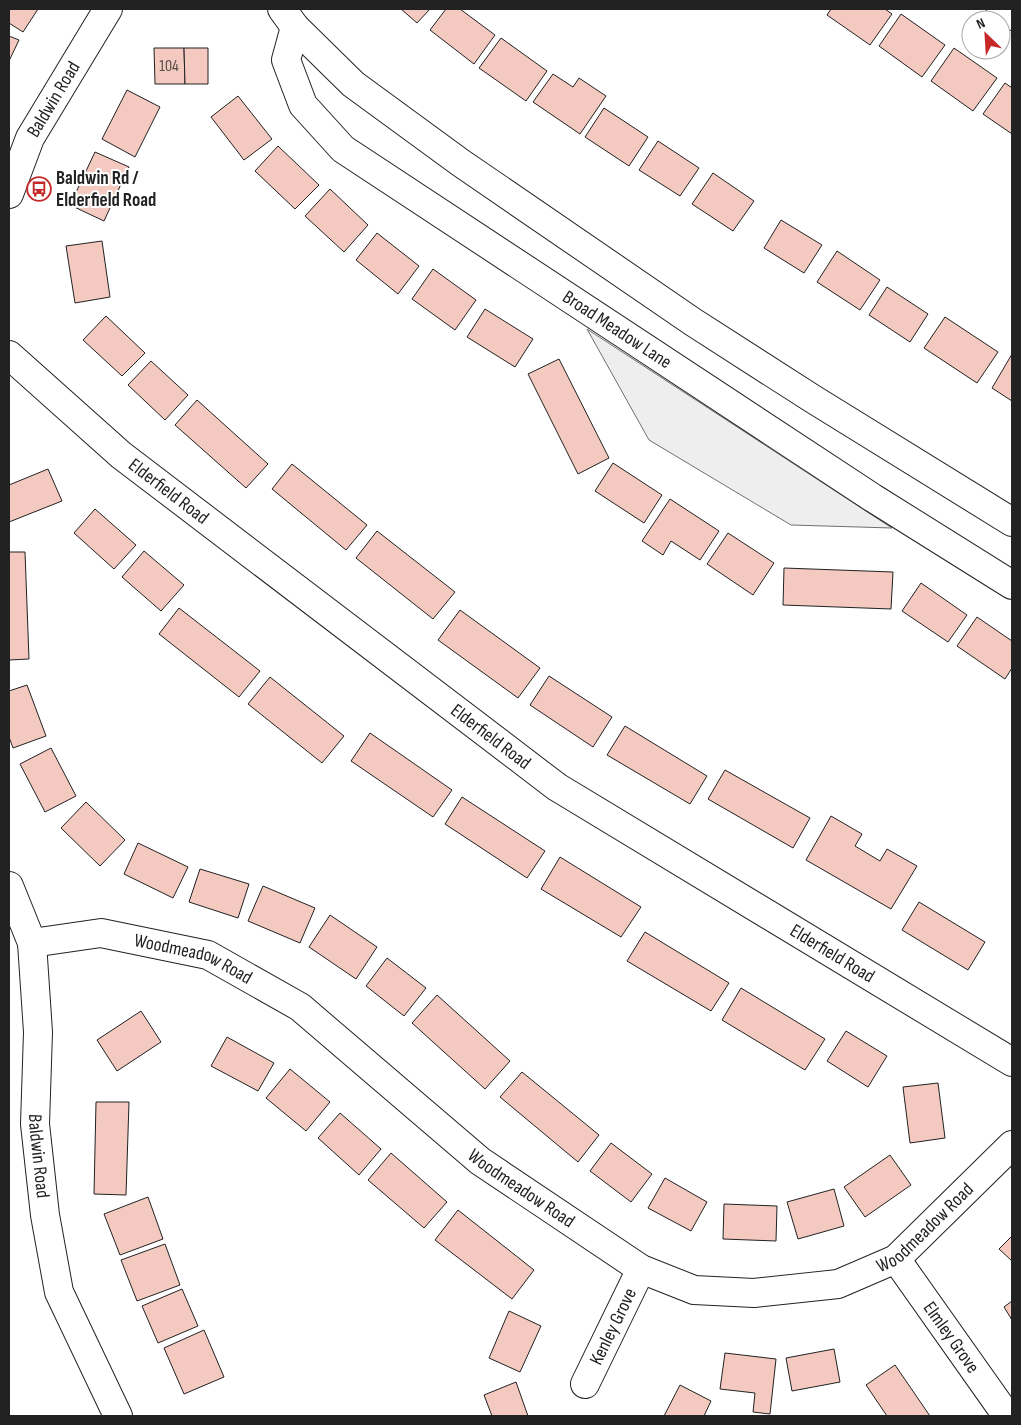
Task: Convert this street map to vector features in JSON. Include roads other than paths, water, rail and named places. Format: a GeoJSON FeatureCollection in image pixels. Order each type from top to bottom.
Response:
{"type":"FeatureCollection","features":[{"type":"Feature","properties":{"kind":"street","name":"Baldwin Road"},"geometry":{"type":"LineString","coordinates":[[9,194],[30,138],[108,9]]}},
{"type":"Feature","properties":{"kind":"street"},"geometry":{"type":"LineString","coordinates":[[1001,9],[1012,16]]}},
{"type":"Feature","properties":{"kind":"street","name":"Broad Meadow Lane"},"geometry":{"type":"LineString","coordinates":[[289,18],[353,84],[461,163],[693,322],[1012,522]]}},
{"type":"Feature","properties":{"kind":"street","name":"Broad Meadow Lane"},"geometry":{"type":"LineString","coordinates":[[289,18],[286,60],[303,105],[343,149],[873,498],[1012,584]]}},
{"type":"Feature","properties":{"kind":"street","name":"Elderfield Road"},"geometry":{"type":"LineString","coordinates":[[9,355],[121,455],[557,787],[1012,1062]]}},
{"type":"Feature","properties":{"kind":"street","name":"Baldwin Road"},"geometry":{"type":"LineString","coordinates":[[9,886],[32,943],[38,1032],[34,1124],[46,1224],[59,1292],[118,1416]]}},
{"type":"Feature","properties":{"kind":"street","name":"Woodmeadow Road"},"geometry":{"type":"LineString","coordinates":[[32,943],[102,933],[208,954],[300,1007],[480,1160],[641,1269],[694,1290],[754,1293],[838,1284],[896,1258],[1012,1145]]}},
{"type":"Feature","properties":{"kind":"street","name":"Elmley Grove"},"geometry":{"type":"LineString","coordinates":[[896,1258],[1007,1416]]}},
{"type":"Feature","properties":{"kind":"street","name":"Kenley Grove"},"geometry":{"type":"LineString","coordinates":[[585,1384],[641,1269]]}},
{"type":"Feature","properties":{"kind":"place","name":"Baldwin Rd / Elderfield Road"},"geometry":{"type":"Point","coordinates":[39,189]}}]}
